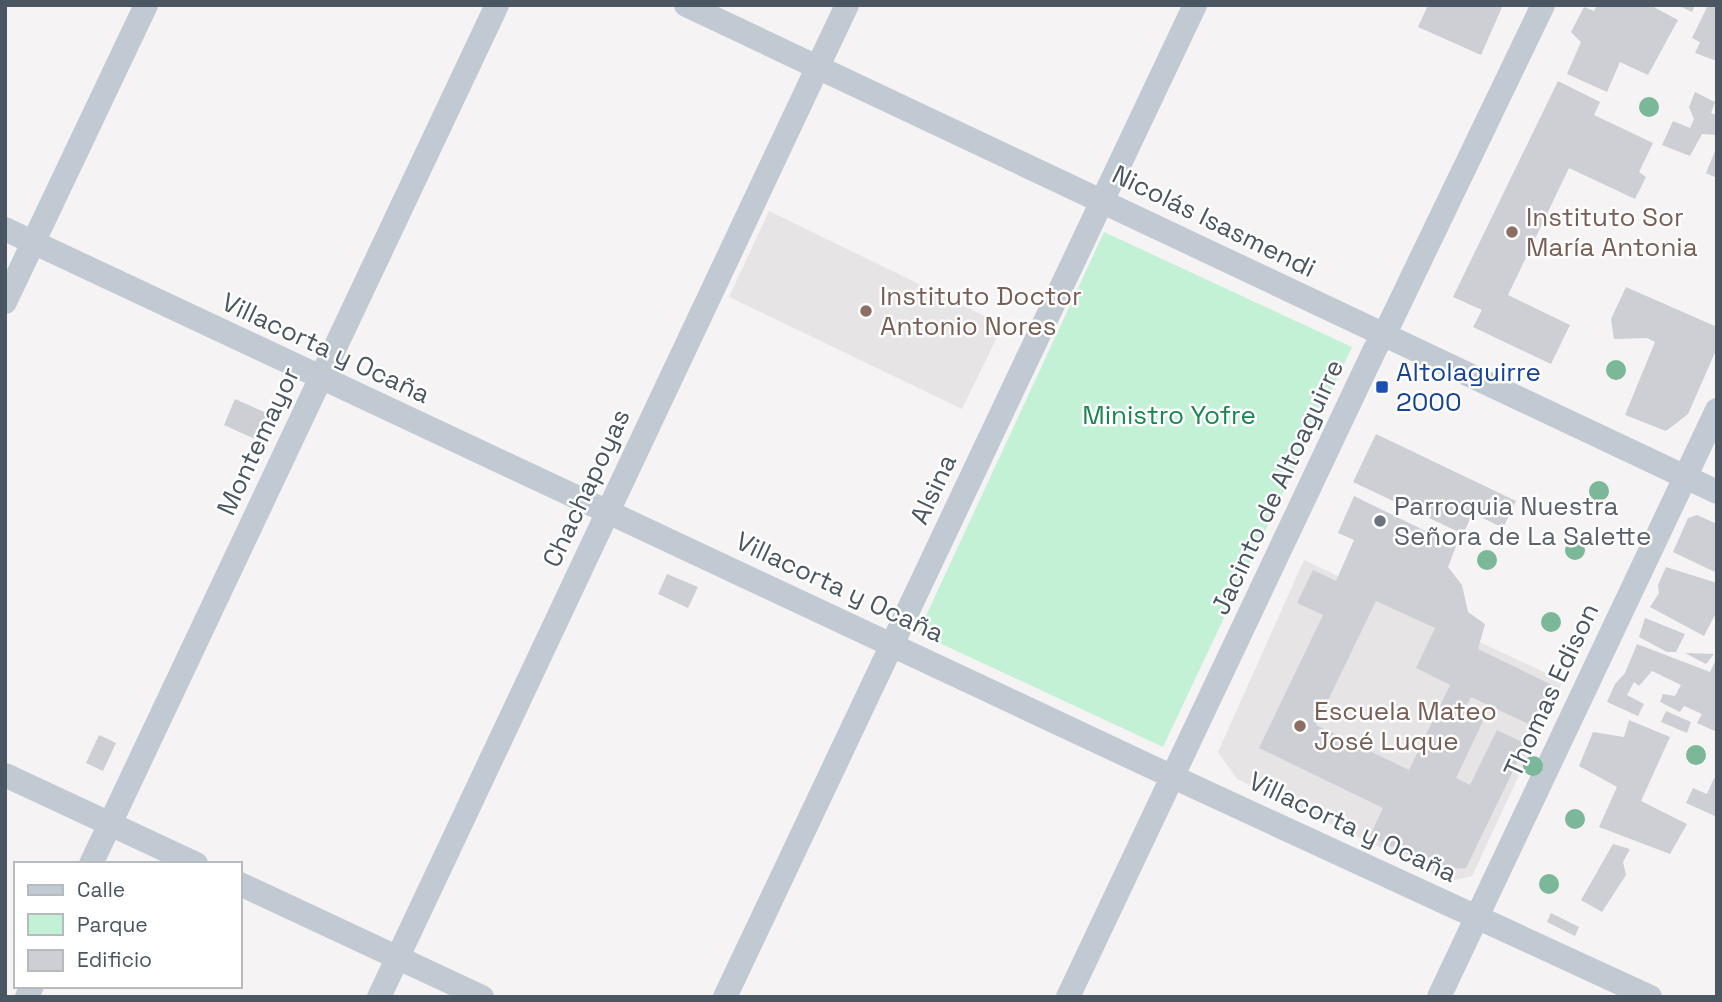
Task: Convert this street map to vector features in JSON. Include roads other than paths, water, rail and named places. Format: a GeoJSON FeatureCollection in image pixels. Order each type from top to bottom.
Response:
{"type":"FeatureCollection","features":[{"type":"Feature","properties":{"kind":"street"},"geometry":{"type":"LineString","coordinates":[[5,302],[146,5]]}},
{"type":"Feature","properties":{"kind":"street","name":"Montemayor"},"geometry":{"type":"LineString","coordinates":[[91,862],[497,5]]}},
{"type":"Feature","properties":{"kind":"street","name":"Nicolás Isasmendi"},"geometry":{"type":"LineString","coordinates":[[686,5],[1717,492]]}},
{"type":"Feature","properties":{"kind":"street","name":"Chachapoyas"},"geometry":{"type":"LineString","coordinates":[[379,997],[847,5]]}},
{"type":"Feature","properties":{"kind":"street","name":"Alsina"},"geometry":{"type":"LineString","coordinates":[[725,997],[1195,5]]}},
{"type":"Feature","properties":{"kind":"street","name":"Jacinto de Altoaguirre"},"geometry":{"type":"LineString","coordinates":[[1068,997],[1383,335],[1544,5]]}},
{"type":"Feature","properties":{"kind":"street","name":"Villacorta y Ocaña"},"geometry":{"type":"LineString","coordinates":[[5,229],[320,379],[1650,997]]}},
{"type":"Feature","properties":{"kind":"street","name":"Thomas Edison"},"geometry":{"type":"LineString","coordinates":[[1439,997],[1717,410]]}},
{"type":"Feature","properties":{"kind":"street"},"geometry":{"type":"LineString","coordinates":[[5,775],[192,862]]}},
{"type":"Feature","properties":{"kind":"street"},"geometry":{"type":"LineString","coordinates":[[242,885],[482,997]]}},
{"type":"Feature","properties":{"kind":"place","name":"Instituto Sor María Antonia"},"geometry":{"type":"Point","coordinates":[1512,232]}},
{"type":"Feature","properties":{"kind":"place","name":"Instituto Doctor Antonio Nores"},"geometry":{"type":"Point","coordinates":[866,311]}},
{"type":"Feature","properties":{"kind":"place","name":"Altolaguirre 2000"},"geometry":{"type":"Point","coordinates":[1382,387]}},
{"type":"Feature","properties":{"kind":"place","name":"Parroquia Nuestra Señora de La Salette"},"geometry":{"type":"Point","coordinates":[1380,521]}},
{"type":"Feature","properties":{"kind":"place","name":"Escuela Mateo José Luque"},"geometry":{"type":"Point","coordinates":[1300,726]}},
{"type":"Feature","properties":{"kind":"park label","name":"Ministro Yofre"},"geometry":{"type":"Point","coordinates":[1169,415]}}]}
